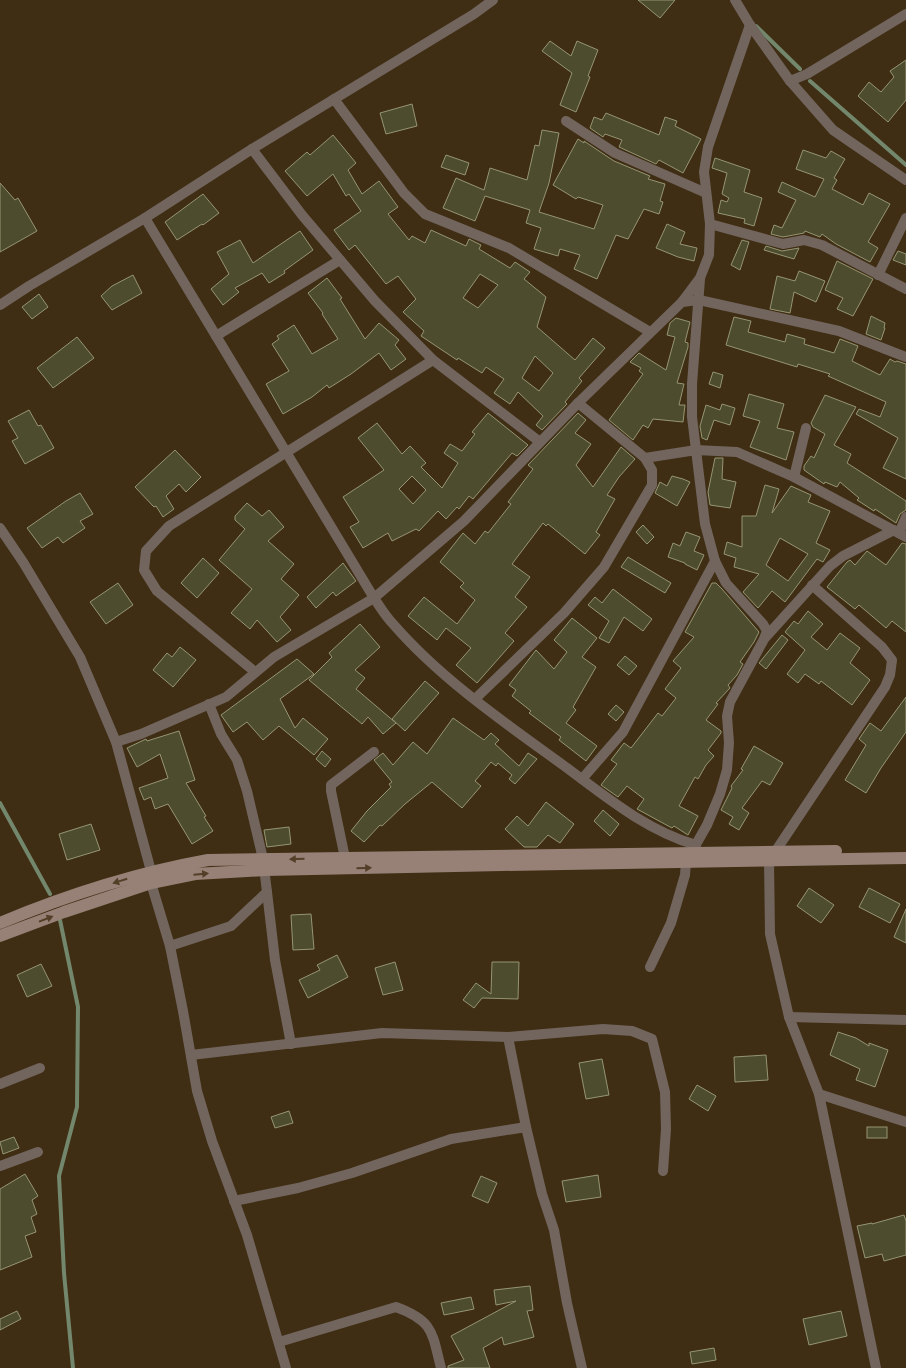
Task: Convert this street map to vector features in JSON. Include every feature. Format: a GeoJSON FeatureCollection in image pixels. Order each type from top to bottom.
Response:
{"type":"FeatureCollection","features":[{"type":"Feature","properties":{"kind":"main road"},"geometry":{"type":"LineString","coordinates":[[773,856],[906,852]]}},
{"type":"Feature","properties":{"kind":"main road"},"geometry":{"type":"LineString","coordinates":[[264,865],[692,853]]}},
{"type":"Feature","properties":{"kind":"main road"},"geometry":{"type":"LineString","coordinates":[[0,923],[49,902],[151,877],[346,858],[692,853],[906,858]]}},
{"type":"Feature","properties":{"kind":"main road"},"geometry":{"type":"LineString","coordinates":[[0,936],[151,877]]}},
{"type":"Feature","properties":{"kind":"street"},"geometry":{"type":"LineString","coordinates":[[0,305],[145,218],[252,149],[474,14],[493,0]]}},
{"type":"Feature","properties":{"kind":"street"},"geometry":{"type":"LineString","coordinates":[[735,0],[750,25],[790,81],[833,130],[906,180]]}},
{"type":"Feature","properties":{"kind":"street"},"geometry":{"type":"LineString","coordinates":[[790,81],[807,74],[906,14]]}},
{"type":"Feature","properties":{"kind":"street"},"geometry":{"type":"LineString","coordinates":[[650,967],[671,923],[692,853],[707,825],[720,794],[727,770],[729,743],[727,716],[730,702],[767,631],[763,624],[726,583],[715,561],[705,524],[692,418],[692,384],[700,278],[708,255],[710,224],[704,172],[708,147],[750,25]]}},
{"type":"Feature","properties":{"kind":"street"},"geometry":{"type":"LineString","coordinates":[[334,99],[404,192],[425,214],[434,220],[510,248],[650,332]]}},
{"type":"Feature","properties":{"kind":"street"},"geometry":{"type":"LineString","coordinates":[[566,121],[615,153],[706,193]]}},
{"type":"Feature","properties":{"kind":"street"},"geometry":{"type":"LineString","coordinates":[[252,149],[302,215],[340,260],[376,301],[433,360],[540,442]]}},
{"type":"Feature","properties":{"kind":"street"},"geometry":{"type":"LineString","coordinates":[[145,218],[374,598],[393,624],[434,667],[475,699],[622,809],[652,828],[673,838],[692,853]]}},
{"type":"Feature","properties":{"kind":"street"},"geometry":{"type":"LineString","coordinates":[[878,275],[906,218]]}},
{"type":"Feature","properties":{"kind":"street"},"geometry":{"type":"LineString","coordinates":[[710,224],[783,244],[804,240],[822,245],[906,289]]}},
{"type":"Feature","properties":{"kind":"street"},"geometry":{"type":"LineString","coordinates":[[216,336],[340,260]]}},
{"type":"Feature","properties":{"kind":"street"},"geometry":{"type":"LineString","coordinates":[[116,742],[141,734],[226,697],[274,657],[374,598],[464,521],[578,403],[682,302],[700,278]]}},
{"type":"Feature","properties":{"kind":"street"},"geometry":{"type":"LineString","coordinates":[[682,302],[699,300],[839,331],[906,357]]}},
{"type":"Feature","properties":{"kind":"street"},"geometry":{"type":"LineString","coordinates":[[255,672],[157,591],[144,570],[146,551],[169,526],[433,360]]}},
{"type":"Feature","properties":{"kind":"street"},"geometry":{"type":"LineString","coordinates":[[475,699],[564,613],[604,567],[652,484],[652,470],[645,458],[578,403]]}},
{"type":"Feature","properties":{"kind":"street"},"geometry":{"type":"LineString","coordinates":[[794,477],[806,428]]}},
{"type":"Feature","properties":{"kind":"street"},"geometry":{"type":"LineString","coordinates":[[645,458],[696,450],[737,452],[794,477],[900,533]]}},
{"type":"Feature","properties":{"kind":"street"},"geometry":{"type":"LineString","coordinates":[[763,641],[830,566],[843,556],[900,533],[906,517]]}},
{"type":"Feature","properties":{"kind":"street"},"geometry":{"type":"LineString","coordinates":[[0,528],[80,656],[116,742],[170,946],[197,1091],[209,1133],[247,1235],[286,1368]]}},
{"type":"Feature","properties":{"kind":"street"},"geometry":{"type":"LineString","coordinates":[[582,780],[623,732],[715,561]]}},
{"type":"Feature","properties":{"kind":"street"},"geometry":{"type":"LineString","coordinates":[[812,585],[882,647],[892,660],[890,675],[885,687],[773,856],[770,934],[789,1017],[819,1094],[876,1368]]}},
{"type":"Feature","properties":{"kind":"street"},"geometry":{"type":"LineString","coordinates":[[209,704],[221,734],[237,760],[247,791],[264,865],[275,960],[291,1044]]}},
{"type":"Feature","properties":{"kind":"street"},"geometry":{"type":"LineString","coordinates":[[346,858],[331,785],[374,752]]}},
{"type":"Feature","properties":{"kind":"street"},"geometry":{"type":"LineString","coordinates":[[170,946],[231,926],[267,892]]}},
{"type":"Feature","properties":{"kind":"street"},"geometry":{"type":"LineString","coordinates":[[789,1017],[906,1020]]}},
{"type":"Feature","properties":{"kind":"street"},"geometry":{"type":"LineString","coordinates":[[191,1056],[382,1033],[508,1037],[603,1029],[632,1031],[652,1039],[665,1092],[666,1129],[663,1171]]}},
{"type":"Feature","properties":{"kind":"street"},"geometry":{"type":"LineString","coordinates":[[508,1037],[526,1127],[542,1194],[554,1230],[567,1303],[582,1368]]}},
{"type":"Feature","properties":{"kind":"street"},"geometry":{"type":"LineString","coordinates":[[0,1084],[40,1068]]}},
{"type":"Feature","properties":{"kind":"street"},"geometry":{"type":"LineString","coordinates":[[819,1094],[906,1122]]}},
{"type":"Feature","properties":{"kind":"street"},"geometry":{"type":"LineString","coordinates":[[234,1201],[307,1186],[352,1173],[451,1139],[526,1127]]}},
{"type":"Feature","properties":{"kind":"street"},"geometry":{"type":"LineString","coordinates":[[0,1166],[38,1152]]}},
{"type":"Feature","properties":{"kind":"street"},"geometry":{"type":"LineString","coordinates":[[279,1342],[396,1307],[414,1314],[432,1330],[441,1368]]}},
{"type":"Feature","properties":{"kind":"building"},"geometry":{"type":"Polygon","coordinates":[[[638,0],[675,0],[660,18],[638,0]]]}},
{"type":"Feature","properties":{"kind":"building"},"geometry":{"type":"Polygon","coordinates":[[[550,41],[571,56],[577,41],[598,50],[576,112],[560,105],[572,73],[542,51],[550,41]]]}},
{"type":"Feature","properties":{"kind":"building"},"geometry":{"type":"Polygon","coordinates":[[[906,60],[906,100],[888,122],[858,96],[869,82],[881,92],[894,77],[890,71],[906,60]]]}},
{"type":"Feature","properties":{"kind":"building"},"geometry":{"type":"Polygon","coordinates":[[[412,104],[417,126],[386,134],[380,113],[412,104]]]}},
{"type":"Feature","properties":{"kind":"building"},"geometry":{"type":"Polygon","coordinates":[[[606,113],[659,135],[665,117],[677,121],[675,126],[701,139],[683,173],[659,160],[656,164],[619,147],[622,140],[605,134],[603,137],[590,128],[594,117],[602,120],[606,113]]]}},
{"type":"Feature","properties":{"kind":"building"},"geometry":{"type":"Polygon","coordinates":[[[542,130],[559,133],[549,183],[539,212],[594,229],[603,205],[578,197],[576,199],[553,185],[578,139],[614,161],[650,176],[648,179],[665,184],[660,201],[663,202],[659,214],[644,209],[628,239],[616,235],[597,279],[574,269],[580,255],[560,249],[558,256],[534,249],[541,228],[526,223],[530,210],[485,196],[475,221],[443,208],[456,178],[484,190],[490,168],[527,180],[535,145],[539,146],[542,130]]]}},
{"type":"Feature","properties":{"kind":"building"},"geometry":{"type":"Polygon","coordinates":[[[333,135],[356,163],[348,170],[362,194],[379,181],[398,207],[388,214],[409,240],[412,236],[425,243],[431,230],[466,246],[469,239],[481,245],[479,249],[510,268],[515,262],[530,272],[524,279],[546,297],[537,327],[575,360],[593,338],[605,348],[579,378],[582,381],[565,402],[567,404],[542,430],[536,425],[543,416],[518,392],[510,404],[494,393],[504,379],[486,367],[482,373],[458,358],[457,360],[421,336],[424,331],[403,312],[416,299],[398,276],[386,284],[355,245],[349,250],[334,230],[361,211],[349,194],[346,196],[333,174],[307,196],[285,171],[307,152],[310,155],[333,135]],[[480,274],[463,298],[478,308],[498,285],[480,274]],[[535,356],[522,378],[539,391],[553,373],[535,356]]]}},
{"type":"Feature","properties":{"kind":"building"},"geometry":{"type":"Polygon","coordinates":[[[803,150],[826,158],[831,151],[845,159],[834,178],[837,180],[832,189],[863,205],[869,193],[890,204],[868,242],[878,248],[870,262],[836,244],[822,234],[820,237],[805,231],[804,233],[783,237],[771,234],[774,225],[782,228],[796,200],[778,192],[782,182],[815,197],[824,179],[796,169],[803,150]]]}},
{"type":"Feature","properties":{"kind":"building"},"geometry":{"type":"Polygon","coordinates":[[[446,155],[469,163],[465,175],[441,167],[446,155]]]}},
{"type":"Feature","properties":{"kind":"building"},"geometry":{"type":"Polygon","coordinates":[[[715,158],[750,170],[744,192],[762,198],[754,226],[744,223],[745,219],[718,213],[721,200],[727,202],[729,198],[722,194],[727,173],[712,168],[715,158]]]}},
{"type":"Feature","properties":{"kind":"building"},"geometry":{"type":"Polygon","coordinates":[[[0,183],[15,200],[18,198],[37,231],[0,252],[0,183]]]}},
{"type":"Feature","properties":{"kind":"building"},"geometry":{"type":"Polygon","coordinates":[[[203,194],[219,213],[177,240],[165,222],[203,194]]]}},
{"type":"Feature","properties":{"kind":"building"},"geometry":{"type":"Polygon","coordinates":[[[667,224],[685,232],[680,244],[697,248],[694,261],[656,248],[667,224]]]}},
{"type":"Feature","properties":{"kind":"building"},"geometry":{"type":"Polygon","coordinates":[[[300,231],[313,250],[284,271],[285,273],[269,283],[262,273],[235,288],[239,292],[223,305],[211,289],[229,274],[217,252],[240,240],[253,263],[300,231]]]}},
{"type":"Feature","properties":{"kind":"building"},"geometry":{"type":"Polygon","coordinates":[[[742,240],[749,242],[740,270],[731,265],[742,240]]]}},
{"type":"Feature","properties":{"kind":"building"},"geometry":{"type":"Polygon","coordinates":[[[766,246],[782,251],[799,248],[794,259],[764,250],[766,246]]]}},
{"type":"Feature","properties":{"kind":"building"},"geometry":{"type":"Polygon","coordinates":[[[898,251],[906,254],[906,265],[893,260],[898,251]]]}},
{"type":"Feature","properties":{"kind":"building"},"geometry":{"type":"Polygon","coordinates":[[[837,261],[873,279],[853,316],[837,309],[843,298],[825,290],[837,261]]]}},
{"type":"Feature","properties":{"kind":"building"},"geometry":{"type":"Polygon","coordinates":[[[799,271],[825,281],[816,302],[794,292],[790,313],[770,309],[777,276],[795,281],[799,271]]]}},
{"type":"Feature","properties":{"kind":"building"},"geometry":{"type":"Polygon","coordinates":[[[133,275],[142,293],[112,310],[101,296],[112,286],[133,275]]]}},
{"type":"Feature","properties":{"kind":"building"},"geometry":{"type":"Polygon","coordinates":[[[327,278],[342,298],[340,299],[365,339],[379,323],[399,340],[395,345],[406,359],[391,370],[379,353],[329,388],[327,385],[312,397],[283,414],[266,384],[289,371],[272,344],[279,339],[277,336],[294,325],[312,354],[338,339],[323,313],[308,293],[327,278]]]}},
{"type":"Feature","properties":{"kind":"building"},"geometry":{"type":"Polygon","coordinates":[[[39,294],[48,307],[32,319],[22,307],[39,294]]]}},
{"type":"Feature","properties":{"kind":"building"},"geometry":{"type":"Polygon","coordinates":[[[871,316],[885,323],[881,340],[866,334],[871,316]]]}},
{"type":"Feature","properties":{"kind":"building"},"geometry":{"type":"Polygon","coordinates":[[[734,317],[751,321],[748,332],[785,342],[787,334],[805,339],[804,344],[834,353],[840,339],[858,346],[852,361],[880,375],[890,359],[906,364],[906,479],[883,468],[898,438],[856,414],[859,409],[880,417],[886,402],[828,376],[830,374],[798,364],[797,367],[726,345],[734,317]]]}},
{"type":"Feature","properties":{"kind":"building"},"geometry":{"type":"Polygon","coordinates":[[[676,318],[690,322],[685,342],[688,343],[688,347],[677,383],[684,384],[679,405],[685,405],[683,422],[653,419],[648,428],[643,425],[633,440],[609,420],[643,374],[639,371],[641,368],[630,362],[639,353],[666,370],[675,337],[667,335],[670,323],[676,318]]]}},
{"type":"Feature","properties":{"kind":"building"},"geometry":{"type":"Polygon","coordinates":[[[77,337],[94,358],[53,388],[37,368],[77,337]]]}},
{"type":"Feature","properties":{"kind":"building"},"geometry":{"type":"Polygon","coordinates":[[[713,372],[723,375],[720,388],[709,384],[713,372]]]}},
{"type":"Feature","properties":{"kind":"building"},"geometry":{"type":"Polygon","coordinates":[[[749,394],[784,404],[777,428],[794,432],[786,460],[750,447],[760,421],[743,416],[749,394]]]}},
{"type":"Feature","properties":{"kind":"building"},"geometry":{"type":"Polygon","coordinates":[[[825,395],[856,407],[834,445],[851,454],[847,463],[906,501],[906,510],[900,514],[896,523],[857,500],[859,498],[840,482],[837,487],[825,482],[824,484],[804,470],[804,466],[811,456],[814,458],[825,434],[813,427],[811,423],[825,395]]]}},
{"type":"Feature","properties":{"kind":"building"},"geometry":{"type":"Polygon","coordinates":[[[722,404],[735,408],[730,425],[714,420],[707,440],[702,438],[700,426],[706,405],[720,410],[722,404]]]}},
{"type":"Feature","properties":{"kind":"building"},"geometry":{"type":"Polygon","coordinates":[[[29,410],[38,426],[41,425],[54,448],[25,464],[12,441],[18,438],[8,421],[29,410]]]}},
{"type":"Feature","properties":{"kind":"building"},"geometry":{"type":"Polygon","coordinates":[[[488,413],[528,445],[517,456],[512,453],[473,499],[469,496],[459,509],[457,507],[446,519],[438,511],[419,531],[416,529],[392,541],[388,533],[363,548],[350,527],[359,522],[343,497],[384,470],[358,438],[377,423],[402,454],[410,446],[426,463],[421,467],[442,488],[458,463],[444,453],[450,444],[462,451],[475,434],[472,432],[488,413]],[[412,476],[399,489],[413,504],[426,490],[412,476]]]}},
{"type":"Feature","properties":{"kind":"building"},"geometry":{"type":"Polygon","coordinates":[[[578,413],[586,420],[575,433],[591,444],[576,465],[593,487],[621,447],[635,459],[619,477],[607,495],[615,499],[596,532],[600,535],[585,554],[548,524],[546,526],[543,523],[512,564],[530,577],[515,597],[527,607],[505,633],[514,641],[477,683],[456,665],[471,648],[446,628],[437,640],[408,616],[424,597],[457,624],[475,600],[460,587],[464,583],[440,562],[463,533],[475,544],[485,531],[488,533],[511,504],[508,502],[533,469],[528,465],[578,413]]]}},
{"type":"Feature","properties":{"kind":"building"},"geometry":{"type":"Polygon","coordinates":[[[175,450],[201,477],[186,492],[179,484],[166,496],[174,509],[163,517],[156,506],[154,507],[135,487],[175,450]]]}},
{"type":"Feature","properties":{"kind":"building"},"geometry":{"type":"Polygon","coordinates":[[[715,458],[723,458],[722,479],[736,482],[730,508],[710,505],[708,492],[715,458]]]}},
{"type":"Feature","properties":{"kind":"building"},"geometry":{"type":"Polygon","coordinates":[[[672,476],[690,482],[677,506],[655,493],[660,482],[667,486],[672,476]]]}},
{"type":"Feature","properties":{"kind":"building"},"geometry":{"type":"Polygon","coordinates":[[[765,485],[779,489],[772,513],[791,486],[811,495],[808,502],[830,511],[816,543],[830,550],[823,562],[817,559],[785,602],[772,591],[758,608],[743,592],[759,574],[734,567],[736,558],[724,554],[727,542],[742,547],[742,516],[756,516],[765,485]],[[780,538],[766,565],[788,581],[808,554],[780,538]]]}},
{"type":"Feature","properties":{"kind":"building"},"geometry":{"type":"Polygon","coordinates":[[[80,493],[93,514],[80,521],[85,528],[63,543],[58,537],[42,548],[27,528],[80,493]]]}},
{"type":"Feature","properties":{"kind":"building"},"geometry":{"type":"Polygon","coordinates":[[[247,503],[262,516],[269,510],[284,527],[268,541],[294,564],[281,579],[299,595],[280,617],[291,630],[277,642],[257,620],[250,629],[231,613],[252,589],[219,560],[245,529],[235,520],[235,516],[247,503]]]}},
{"type":"Feature","properties":{"kind":"building"},"geometry":{"type":"Polygon","coordinates":[[[643,525],[654,537],[647,544],[636,532],[643,525]]]}},
{"type":"Feature","properties":{"kind":"building"},"geometry":{"type":"Polygon","coordinates":[[[686,532],[700,537],[694,551],[704,555],[697,570],[668,557],[673,543],[680,546],[686,532]]]}},
{"type":"Feature","properties":{"kind":"building"},"geometry":{"type":"Polygon","coordinates":[[[902,543],[906,544],[906,632],[892,621],[886,628],[859,605],[855,609],[827,587],[850,560],[855,565],[867,551],[886,565],[902,543]]]}},
{"type":"Feature","properties":{"kind":"building"},"geometry":{"type":"Polygon","coordinates":[[[628,557],[671,583],[665,593],[621,567],[628,557]]]}},
{"type":"Feature","properties":{"kind":"building"},"geometry":{"type":"Polygon","coordinates":[[[203,558],[219,573],[197,598],[181,583],[203,558]]]}},
{"type":"Feature","properties":{"kind":"building"},"geometry":{"type":"Polygon","coordinates":[[[343,563],[356,581],[336,596],[333,592],[316,608],[307,597],[343,563]]]}},
{"type":"Feature","properties":{"kind":"building"},"geometry":{"type":"Polygon","coordinates":[[[118,583],[133,605],[106,624],[90,602],[118,583]]]}},
{"type":"Feature","properties":{"kind":"building"},"geometry":{"type":"Polygon","coordinates":[[[712,583],[716,583],[722,589],[759,632],[740,662],[743,664],[737,675],[728,685],[730,688],[716,703],[718,704],[706,720],[721,731],[721,733],[708,750],[714,756],[698,779],[695,777],[679,806],[698,816],[688,835],[674,826],[672,828],[637,809],[644,799],[627,786],[618,797],[601,785],[617,764],[611,760],[624,743],[631,748],[658,713],[662,716],[676,698],[665,689],[681,668],[673,661],[694,637],[685,632],[712,583]]]}},
{"type":"Feature","properties":{"kind":"building"},"geometry":{"type":"Polygon","coordinates":[[[613,589],[652,619],[643,631],[624,617],[609,643],[599,638],[609,621],[588,605],[595,597],[602,603],[613,589]]]}},
{"type":"Feature","properties":{"kind":"building"},"geometry":{"type":"Polygon","coordinates":[[[808,611],[823,624],[811,637],[827,650],[840,633],[860,648],[850,663],[870,680],[852,705],[821,681],[819,684],[805,674],[798,683],[787,674],[805,650],[785,632],[794,621],[798,624],[808,611]]]}},
{"type":"Feature","properties":{"kind":"building"},"geometry":{"type":"Polygon","coordinates":[[[572,618],[597,638],[582,657],[596,667],[573,707],[576,710],[566,723],[597,746],[586,761],[559,740],[561,737],[529,713],[531,711],[512,696],[516,690],[509,685],[536,650],[554,669],[567,652],[554,640],[572,618]]]}},
{"type":"Feature","properties":{"kind":"building"},"geometry":{"type":"Polygon","coordinates":[[[360,624],[380,647],[355,670],[365,678],[356,689],[396,723],[383,734],[368,717],[362,724],[309,680],[332,657],[329,653],[360,624]]]}},
{"type":"Feature","properties":{"kind":"building"},"geometry":{"type":"Polygon","coordinates":[[[782,635],[788,640],[766,669],[759,663],[782,635]]]}},
{"type":"Feature","properties":{"kind":"building"},"geometry":{"type":"Polygon","coordinates":[[[180,647],[196,660],[173,687],[153,670],[167,653],[172,657],[180,647]]]}},
{"type":"Feature","properties":{"kind":"building"},"geometry":{"type":"Polygon","coordinates":[[[625,656],[637,666],[629,675],[617,665],[625,656]]]}},
{"type":"Feature","properties":{"kind":"building"},"geometry":{"type":"Polygon","coordinates":[[[297,659],[314,674],[280,699],[295,728],[303,718],[328,739],[314,755],[279,726],[263,740],[247,722],[233,732],[221,715],[297,659]]]}},
{"type":"Feature","properties":{"kind":"building"},"geometry":{"type":"Polygon","coordinates":[[[425,681],[439,693],[405,731],[392,719],[425,681]]]}},
{"type":"Feature","properties":{"kind":"building"},"geometry":{"type":"Polygon","coordinates":[[[906,697],[906,732],[866,793],[845,780],[866,745],[859,739],[870,723],[881,731],[906,697]]]}},
{"type":"Feature","properties":{"kind":"building"},"geometry":{"type":"Polygon","coordinates":[[[616,705],[624,712],[616,721],[608,714],[616,705]]]}},
{"type":"Feature","properties":{"kind":"building"},"geometry":{"type":"Polygon","coordinates":[[[453,718],[484,740],[491,733],[499,740],[495,744],[519,766],[528,753],[537,759],[515,784],[509,779],[512,775],[498,763],[496,766],[491,762],[475,781],[481,786],[462,808],[432,782],[382,826],[380,825],[364,842],[351,831],[367,811],[391,787],[389,784],[392,782],[374,760],[383,753],[393,765],[413,742],[427,754],[453,718]]]}},
{"type":"Feature","properties":{"kind":"building"},"geometry":{"type":"Polygon","coordinates":[[[179,731],[195,780],[186,783],[213,831],[192,844],[168,804],[155,809],[151,797],[144,800],[139,788],[168,778],[160,754],[137,767],[127,748],[146,739],[147,741],[179,731]]]}},
{"type":"Feature","properties":{"kind":"building"},"geometry":{"type":"Polygon","coordinates":[[[754,746],[783,763],[770,785],[762,781],[742,808],[749,813],[739,830],[729,824],[733,817],[721,810],[732,788],[731,786],[743,770],[741,769],[754,746]]]}},
{"type":"Feature","properties":{"kind":"building"},"geometry":{"type":"Polygon","coordinates":[[[322,751],[331,759],[325,767],[316,759],[322,751]]]}},
{"type":"Feature","properties":{"kind":"building"},"geometry":{"type":"Polygon","coordinates":[[[546,802],[574,824],[560,843],[548,835],[537,847],[524,847],[505,829],[517,816],[528,826],[546,802]]]}},
{"type":"Feature","properties":{"kind":"building"},"geometry":{"type":"Polygon","coordinates":[[[603,810],[619,824],[610,836],[594,821],[603,810]]]}},
{"type":"Feature","properties":{"kind":"building"},"geometry":{"type":"Polygon","coordinates":[[[91,824],[100,850],[67,860],[59,834],[91,824]]]}},
{"type":"Feature","properties":{"kind":"building"},"geometry":{"type":"Polygon","coordinates":[[[289,827],[291,844],[267,847],[264,830],[289,827]]]}},
{"type":"Feature","properties":{"kind":"building"},"geometry":{"type":"Polygon","coordinates":[[[809,888],[834,905],[821,923],[797,906],[809,888]]]}},
{"type":"Feature","properties":{"kind":"building"},"geometry":{"type":"Polygon","coordinates":[[[869,888],[900,904],[890,923],[859,907],[869,888]]]}},
{"type":"Feature","properties":{"kind":"building"},"geometry":{"type":"Polygon","coordinates":[[[906,909],[906,943],[894,937],[906,909]]]}},
{"type":"Feature","properties":{"kind":"building"},"geometry":{"type":"Polygon","coordinates":[[[311,914],[314,949],[293,950],[291,915],[311,914]]]}},
{"type":"Feature","properties":{"kind":"building"},"geometry":{"type":"Polygon","coordinates":[[[337,955],[348,977],[308,998],[299,980],[320,970],[317,965],[337,955]]]}},
{"type":"Feature","properties":{"kind":"building"},"geometry":{"type":"Polygon","coordinates":[[[395,962],[403,990],[383,995],[375,968],[395,962]]]}},
{"type":"Feature","properties":{"kind":"building"},"geometry":{"type":"Polygon","coordinates":[[[492,962],[519,962],[518,999],[482,998],[474,1008],[463,1000],[476,983],[491,994],[492,962]]]}},
{"type":"Feature","properties":{"kind":"building"},"geometry":{"type":"Polygon","coordinates":[[[41,964],[52,986],[27,997],[17,975],[41,964]]]}},
{"type":"Feature","properties":{"kind":"building"},"geometry":{"type":"Polygon","coordinates":[[[838,1032],[856,1038],[869,1046],[869,1043],[888,1050],[875,1087],[856,1080],[860,1069],[830,1055],[838,1032]]]}},
{"type":"Feature","properties":{"kind":"building"},"geometry":{"type":"Polygon","coordinates":[[[766,1055],[768,1080],[735,1082],[734,1057],[766,1055]]]}},
{"type":"Feature","properties":{"kind":"building"},"geometry":{"type":"Polygon","coordinates":[[[602,1059],[609,1095],[586,1099],[579,1063],[602,1059]]]}},
{"type":"Feature","properties":{"kind":"building"},"geometry":{"type":"Polygon","coordinates":[[[697,1085],[716,1096],[708,1111],[689,1099],[697,1085]]]}},
{"type":"Feature","properties":{"kind":"building"},"geometry":{"type":"Polygon","coordinates":[[[289,1111],[293,1123],[275,1128],[271,1117],[289,1111]]]}},
{"type":"Feature","properties":{"kind":"building"},"geometry":{"type":"Polygon","coordinates":[[[867,1127],[887,1127],[887,1138],[867,1138],[867,1127]]]}},
{"type":"Feature","properties":{"kind":"building"},"geometry":{"type":"Polygon","coordinates":[[[14,1137],[19,1148],[3,1154],[0,1142],[14,1137]]]}},
{"type":"Feature","properties":{"kind":"building"},"geometry":{"type":"Polygon","coordinates":[[[25,1174],[38,1196],[32,1200],[37,1214],[31,1217],[36,1232],[25,1236],[32,1257],[0,1270],[0,1189],[25,1174]]]}},
{"type":"Feature","properties":{"kind":"building"},"geometry":{"type":"Polygon","coordinates":[[[598,1175],[601,1197],[566,1202],[562,1181],[598,1175]]]}},
{"type":"Feature","properties":{"kind":"building"},"geometry":{"type":"Polygon","coordinates":[[[481,1176],[497,1183],[488,1203],[472,1196],[481,1176]]]}},
{"type":"Feature","properties":{"kind":"building"},"geometry":{"type":"Polygon","coordinates":[[[904,1215],[906,1221],[906,1255],[884,1261],[882,1254],[865,1258],[857,1226],[904,1215]]]}},
{"type":"Feature","properties":{"kind":"building"},"geometry":{"type":"Polygon","coordinates":[[[530,1286],[533,1310],[527,1311],[534,1337],[504,1345],[502,1337],[483,1348],[490,1368],[448,1368],[448,1366],[464,1360],[451,1336],[516,1301],[496,1305],[494,1290],[530,1286]]]}},
{"type":"Feature","properties":{"kind":"building"},"geometry":{"type":"Polygon","coordinates":[[[471,1297],[474,1309],[444,1315],[441,1303],[471,1297]]]}},
{"type":"Feature","properties":{"kind":"building"},"geometry":{"type":"Polygon","coordinates":[[[17,1311],[21,1319],[0,1330],[0,1319],[17,1311]]]}},
{"type":"Feature","properties":{"kind":"building"},"geometry":{"type":"Polygon","coordinates":[[[841,1311],[847,1336],[809,1345],[803,1319],[841,1311]]]}},
{"type":"Feature","properties":{"kind":"building"},"geometry":{"type":"Polygon","coordinates":[[[714,1348],[716,1360],[692,1364],[690,1352],[714,1348]]]}},
{"type":"Feature","properties":{"kind":"waterway"},"geometry":{"type":"LineString","coordinates":[[756,26],[800,69]]}},
{"type":"Feature","properties":{"kind":"waterway"},"geometry":{"type":"LineString","coordinates":[[810,81],[906,165]]}},
{"type":"Feature","properties":{"kind":"waterway"},"geometry":{"type":"LineString","coordinates":[[0,803],[50,894]]}},
{"type":"Feature","properties":{"kind":"waterway"},"geometry":{"type":"LineString","coordinates":[[60,920],[78,1007],[77,1107],[59,1176],[64,1273],[73,1368]]}}]}
